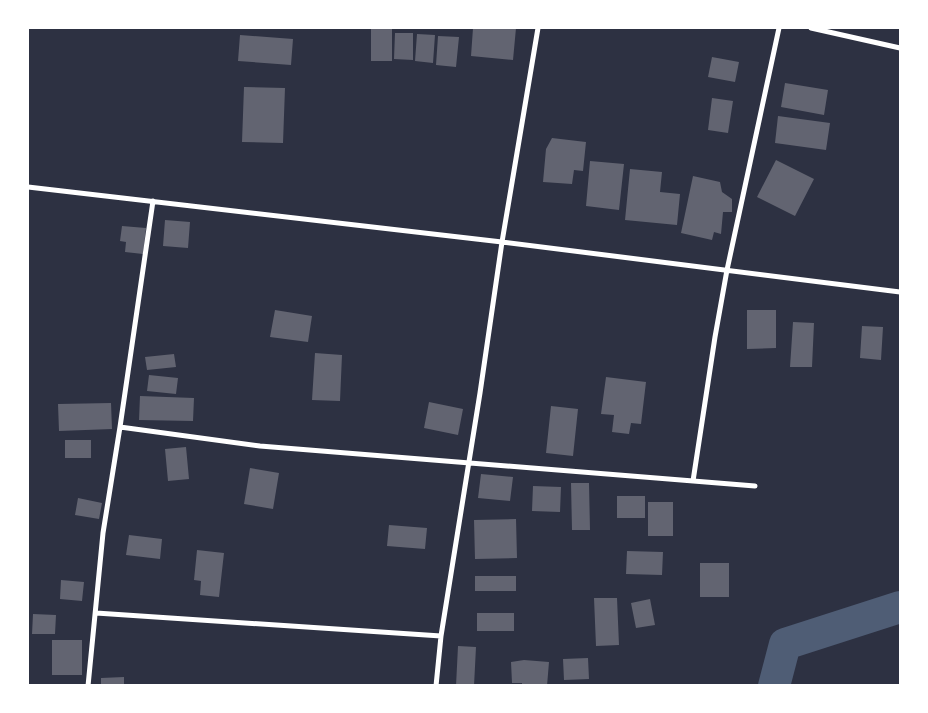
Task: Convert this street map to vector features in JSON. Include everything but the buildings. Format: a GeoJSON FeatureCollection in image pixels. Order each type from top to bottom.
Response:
{"type":"FeatureCollection","features":[{"type":"Feature","properties":{"kind":"street"},"geometry":{"type":"LineString","coordinates":[[436,686],[441,636],[502,242],[538,28]]}},
{"type":"Feature","properties":{"kind":"street"},"geometry":{"type":"LineString","coordinates":[[693,480],[727,270],[780,28]]}},
{"type":"Feature","properties":{"kind":"street"},"geometry":{"type":"LineString","coordinates":[[811,28],[900,48]]}},
{"type":"Feature","properties":{"kind":"street"},"geometry":{"type":"LineString","coordinates":[[28,187],[502,242],[900,292]]}},
{"type":"Feature","properties":{"kind":"street"},"geometry":{"type":"LineString","coordinates":[[88,686],[103,533],[153,201]]}},
{"type":"Feature","properties":{"kind":"street"},"geometry":{"type":"LineString","coordinates":[[120,427],[260,446],[755,486]]}},
{"type":"Feature","properties":{"kind":"street"},"geometry":{"type":"LineString","coordinates":[[96,613],[441,636]]}},
{"type":"Feature","properties":{"kind":"waterway"},"geometry":{"type":"LineString","coordinates":[[774,686],[785,644],[900,607]]}}]}
